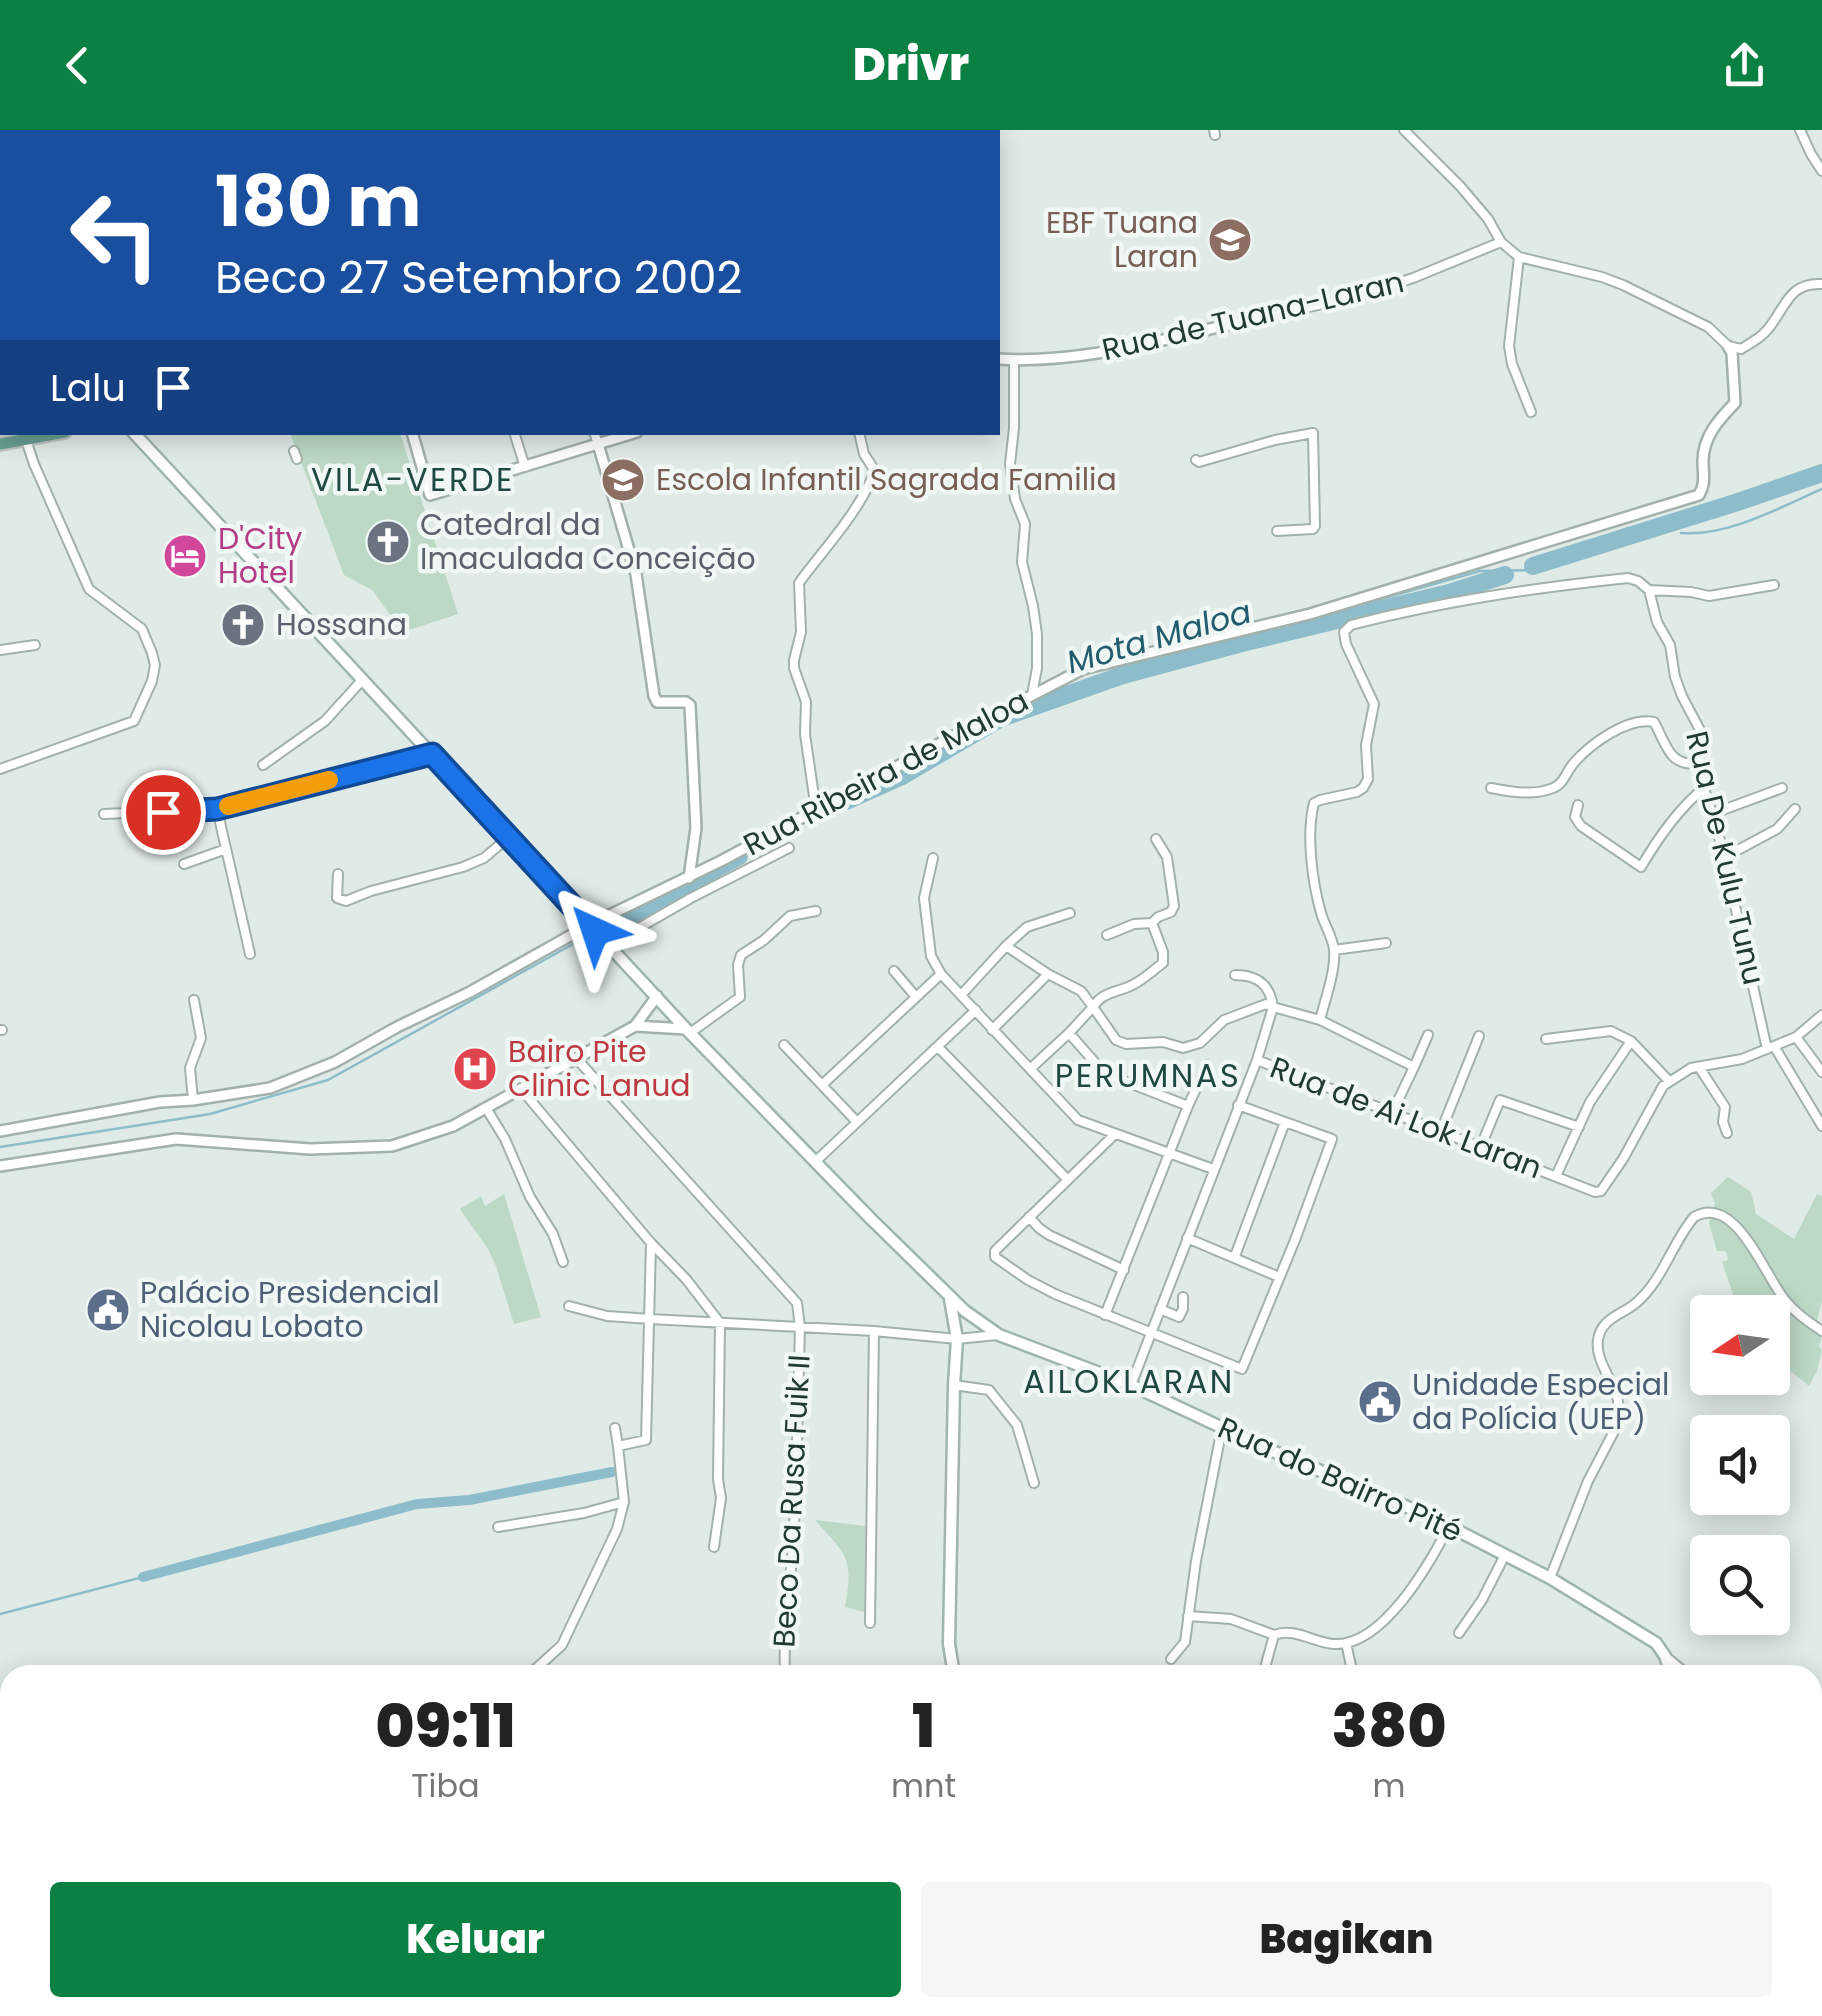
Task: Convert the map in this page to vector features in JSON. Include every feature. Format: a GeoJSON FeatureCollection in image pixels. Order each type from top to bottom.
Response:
{"type":"FeatureCollection","features":[{"type":"Feature","properties":{"kind":"main road","name":"Rua do Bairro Pité"},"geometry":{"type":"LineString","coordinates":[[136,435],[688,1031],[950,1298],[1000,1335],[1130,1385],[1449,1526],[1550,1578],[1656,1643],[1665,1656]]}},
{"type":"Feature","properties":{"kind":"main road"},"geometry":{"type":"LineString","coordinates":[[0,444],[25,436]]}},
{"type":"Feature","properties":{"kind":"main road"},"geometry":{"type":"LineString","coordinates":[[950,1298],[958,1338],[948,1644],[952,1665]]}},
{"type":"Feature","properties":{"kind":"main road"},"geometry":{"type":"LineString","coordinates":[[1665,1656],[1668,1665]]}},
{"type":"Feature","properties":{"kind":"street"},"geometry":{"type":"LineString","coordinates":[[1404,130],[1460,186],[1488,219],[1501,242],[1519,257],[1623,285],[1708,327],[1728,346],[1741,349],[1758,340],[1797,288],[1808,283],[1822,284]]}},
{"type":"Feature","properties":{"kind":"street"},"geometry":{"type":"LineString","coordinates":[[1800,130],[1822,170]]}},
{"type":"Feature","properties":{"kind":"street","name":"Rua de Tuana-Laran"},"geometry":{"type":"LineString","coordinates":[[1000,359],[1090,355],[1359,296],[1501,242]]}},
{"type":"Feature","properties":{"kind":"street"},"geometry":{"type":"LineString","coordinates":[[1519,257],[1509,346],[1530,412]]}},
{"type":"Feature","properties":{"kind":"street","name":"Rua Ribeira de Maloa"},"geometry":{"type":"LineString","coordinates":[[0,1131],[160,1102],[270,1088],[335,1062],[1083,670],[1310,614],[1699,495],[1704,482],[1702,460],[1706,440],[1735,403],[1732,353],[1728,346]]}},
{"type":"Feature","properties":{"kind":"street"},"geometry":{"type":"LineString","coordinates":[[1014,360],[1010,464],[1015,499],[1025,524],[1022,562],[1036,634],[1037,668],[1032,695]]}},
{"type":"Feature","properties":{"kind":"street"},"geometry":{"type":"LineString","coordinates":[[1196,460],[1313,432],[1315,526],[1277,530]]}},
{"type":"Feature","properties":{"kind":"street"},"geometry":{"type":"LineString","coordinates":[[413,435],[430,495],[627,435]]}},
{"type":"Feature","properties":{"kind":"street"},"geometry":{"type":"LineString","coordinates":[[515,435],[525,467]]}},
{"type":"Feature","properties":{"kind":"street"},"geometry":{"type":"LineString","coordinates":[[595,435],[636,574],[654,696],[657,702],[690,705],[696,828],[688,878]]}},
{"type":"Feature","properties":{"kind":"street"},"geometry":{"type":"LineString","coordinates":[[816,810],[805,734],[806,702],[794,668],[801,632],[798,587],[850,518],[875,471],[864,454],[861,435]]}},
{"type":"Feature","properties":{"kind":"street"},"geometry":{"type":"LineString","coordinates":[[0,769],[134,721],[155,665],[142,629],[89,589],[25,436]]}},
{"type":"Feature","properties":{"kind":"street"},"geometry":{"type":"LineString","coordinates":[[1320,1020],[1334,950],[1313,881],[1311,815],[1314,802],[1364,788],[1368,779],[1366,745],[1374,704],[1346,644],[1344,632],[1351,625],[1484,595],[1628,578],[1638,580],[1649,590],[1709,596],[1774,585]]}},
{"type":"Feature","properties":{"kind":"street","name":"Rua De Kulu Tunu"},"geometry":{"type":"LineString","coordinates":[[1649,590],[1657,622],[1670,645],[1682,696],[1700,732],[1699,763],[1704,788],[1771,1048],[1822,1126]]}},
{"type":"Feature","properties":{"kind":"street"},"geometry":{"type":"LineString","coordinates":[[0,650],[35,644]]}},
{"type":"Feature","properties":{"kind":"street"},"geometry":{"type":"LineString","coordinates":[[263,765],[326,721],[363,679]]}},
{"type":"Feature","properties":{"kind":"street"},"geometry":{"type":"LineString","coordinates":[[1491,788],[1514,793],[1553,788],[1562,783],[1583,753],[1625,726],[1644,720],[1654,722],[1675,759],[1685,765],[1699,763]]}},
{"type":"Feature","properties":{"kind":"street"},"geometry":{"type":"LineString","coordinates":[[104,814],[217,809],[432,754]]}},
{"type":"Feature","properties":{"kind":"street"},"geometry":{"type":"LineString","coordinates":[[1578,805],[1575,817],[1580,826],[1640,867],[1683,806],[1704,788]]}},
{"type":"Feature","properties":{"kind":"street"},"geometry":{"type":"LineString","coordinates":[[1712,814],[1782,788]]}},
{"type":"Feature","properties":{"kind":"street"},"geometry":{"type":"LineString","coordinates":[[217,809],[250,954]]}},
{"type":"Feature","properties":{"kind":"street"},"geometry":{"type":"LineString","coordinates":[[1724,857],[1777,830],[1795,809]]}},
{"type":"Feature","properties":{"kind":"street"},"geometry":{"type":"LineString","coordinates":[[338,874],[337,898],[346,901],[484,858],[510,836]]}},
{"type":"Feature","properties":{"kind":"street"},"geometry":{"type":"LineString","coordinates":[[1107,935],[1134,924],[1152,923],[1171,912],[1174,906],[1167,857],[1156,838]]}},
{"type":"Feature","properties":{"kind":"street"},"geometry":{"type":"LineString","coordinates":[[184,864],[226,848]]}},
{"type":"Feature","properties":{"kind":"street"},"geometry":{"type":"LineString","coordinates":[[608,944],[789,848]]}},
{"type":"Feature","properties":{"kind":"street"},"geometry":{"type":"LineString","coordinates":[[932,858],[924,898],[931,956],[941,974],[1078,1120],[1213,1170]]}},
{"type":"Feature","properties":{"kind":"street"},"geometry":{"type":"LineString","coordinates":[[635,1026],[688,1031],[740,997],[739,960],[745,950],[764,940],[790,916],[816,911]]}},
{"type":"Feature","properties":{"kind":"street"},"geometry":{"type":"LineString","coordinates":[[962,994],[1022,930],[1070,914]]}},
{"type":"Feature","properties":{"kind":"street"},"geometry":{"type":"LineString","coordinates":[[1030,1069],[1069,1034],[1098,999],[1126,988],[1163,963],[1164,952],[1152,923]]}},
{"type":"Feature","properties":{"kind":"street"},"geometry":{"type":"LineString","coordinates":[[1334,950],[1386,943]]}},
{"type":"Feature","properties":{"kind":"street"},"geometry":{"type":"LineString","coordinates":[[1006,946],[1081,991],[1116,1040],[1126,1044],[1164,1042],[1182,1048],[1200,1043],[1224,1020],[1266,1004],[1320,1020],[1414,1067]]}},
{"type":"Feature","properties":{"kind":"street"},"geometry":{"type":"LineString","coordinates":[[894,972],[916,997]]}},
{"type":"Feature","properties":{"kind":"street"},"geometry":{"type":"LineString","coordinates":[[823,1084],[941,974]]}},
{"type":"Feature","properties":{"kind":"street"},"geometry":{"type":"LineString","coordinates":[[992,1030],[1048,974]]}},
{"type":"Feature","properties":{"kind":"street"},"geometry":{"type":"LineString","coordinates":[[1235,975],[1260,980],[1273,1000],[1257,1060]]}},
{"type":"Feature","properties":{"kind":"street"},"geometry":{"type":"LineString","coordinates":[[0,1166],[176,1139],[310,1149],[392,1146],[453,1126],[635,1026],[658,996]]}},
{"type":"Feature","properties":{"kind":"street"},"geometry":{"type":"LineString","coordinates":[[193,1100],[190,1068],[201,1038],[194,1000]]}},
{"type":"Feature","properties":{"kind":"street"},"geometry":{"type":"LineString","coordinates":[[816,1161],[976,1010]]}},
{"type":"Feature","properties":{"kind":"street"},"geometry":{"type":"LineString","coordinates":[[1546,1039],[1610,1031],[1631,1041],[1669,1081],[1691,1068],[1742,1059],[1771,1048],[1796,1037],[1822,1015]]}},
{"type":"Feature","properties":{"kind":"street"},"geometry":{"type":"LineString","coordinates":[[1069,1034],[1104,1074],[1188,1106]]}},
{"type":"Feature","properties":{"kind":"street"},"geometry":{"type":"LineString","coordinates":[[1393,1111],[1428,1036]]}},
{"type":"Feature","properties":{"kind":"street"},"geometry":{"type":"LineString","coordinates":[[1442,1130],[1479,1036]]}},
{"type":"Feature","properties":{"kind":"street"},"geometry":{"type":"LineString","coordinates":[[1796,1037],[1822,1072]]}},
{"type":"Feature","properties":{"kind":"street"},"geometry":{"type":"LineString","coordinates":[[1556,1176],[1590,1102],[1631,1041]]}},
{"type":"Feature","properties":{"kind":"street"},"geometry":{"type":"LineString","coordinates":[[784,1046],[857,1122]]}},
{"type":"Feature","properties":{"kind":"street"},"geometry":{"type":"LineString","coordinates":[[938,1047],[1068,1180]]}},
{"type":"Feature","properties":{"kind":"street"},"geometry":{"type":"LineString","coordinates":[[576,1058],[797,1303],[800,1328]]}},
{"type":"Feature","properties":{"kind":"street","name":"Rua de Ai Lok Laran"},"geometry":{"type":"LineString","coordinates":[[1130,1385],[1257,1060],[1595,1192],[1602,1191],[1669,1081]]}},
{"type":"Feature","properties":{"kind":"street"},"geometry":{"type":"LineString","coordinates":[[1105,1315],[1207,1065]]}},
{"type":"Feature","properties":{"kind":"street"},"geometry":{"type":"LineString","coordinates":[[1699,1067],[1724,1107],[1722,1122],[1727,1133]]}},
{"type":"Feature","properties":{"kind":"street"},"geometry":{"type":"LineString","coordinates":[[521,1089],[720,1323],[721,1498],[714,1547]]}},
{"type":"Feature","properties":{"kind":"street"},"geometry":{"type":"LineString","coordinates":[[1481,1146],[1500,1100],[1579,1127]]}},
{"type":"Feature","properties":{"kind":"street"},"geometry":{"type":"LineString","coordinates":[[1114,1135],[995,1251],[996,1260],[1056,1294],[1242,1370],[1332,1140],[1238,1105]]}},
{"type":"Feature","properties":{"kind":"street"},"geometry":{"type":"LineString","coordinates":[[486,1108],[505,1139],[530,1197],[554,1234],[563,1262]]}},
{"type":"Feature","properties":{"kind":"street"},"geometry":{"type":"LineString","coordinates":[[1235,1256],[1285,1122]]}},
{"type":"Feature","properties":{"kind":"street"},"geometry":{"type":"LineString","coordinates":[[1550,1578],[1588,1481],[1621,1418],[1616,1394],[1600,1357],[1600,1334],[1608,1320],[1633,1305],[1653,1283],[1694,1217],[1704,1212],[1720,1213],[1733,1223],[1787,1303],[1822,1331]]}},
{"type":"Feature","properties":{"kind":"street"},"geometry":{"type":"LineString","coordinates":[[1029,1217],[1049,1235],[1124,1270]]}},
{"type":"Feature","properties":{"kind":"street"},"geometry":{"type":"LineString","coordinates":[[1187,1238],[1280,1276]]}},
{"type":"Feature","properties":{"kind":"street"},"geometry":{"type":"LineString","coordinates":[[618,1446],[646,1440],[651,1243]]}},
{"type":"Feature","properties":{"kind":"street"},"geometry":{"type":"LineString","coordinates":[[1160,1310],[1179,1317],[1183,1297]]}},
{"type":"Feature","properties":{"kind":"street"},"geometry":{"type":"LineString","coordinates":[[569,1306],[607,1316],[650,1319],[958,1338],[1000,1335]]}},
{"type":"Feature","properties":{"kind":"street","name":"Beco Da Rusa Fuik II"},"geometry":{"type":"LineString","coordinates":[[784,1665],[783,1637],[795,1510],[800,1328]]}},
{"type":"Feature","properties":{"kind":"street"},"geometry":{"type":"LineString","coordinates":[[870,1623],[874,1332]]}},
{"type":"Feature","properties":{"kind":"street"},"geometry":{"type":"LineString","coordinates":[[954,1385],[989,1390],[1014,1419],[1034,1483]]}},
{"type":"Feature","properties":{"kind":"street"},"geometry":{"type":"LineString","coordinates":[[540,1665],[562,1645],[617,1529],[624,1502],[615,1428]]}},
{"type":"Feature","properties":{"kind":"street"},"geometry":{"type":"LineString","coordinates":[[1171,1659],[1184,1642],[1222,1428]]}},
{"type":"Feature","properties":{"kind":"street"},"geometry":{"type":"LineString","coordinates":[[498,1527],[584,1514],[624,1502]]}},
{"type":"Feature","properties":{"kind":"street"},"geometry":{"type":"LineString","coordinates":[[1188,1616],[1232,1619],[1274,1635],[1293,1633],[1336,1645],[1346,1643],[1382,1624],[1435,1552],[1449,1526]]}},
{"type":"Feature","properties":{"kind":"street"},"geometry":{"type":"LineString","coordinates":[[1458,1634],[1482,1600],[1505,1555]]}},
{"type":"Feature","properties":{"kind":"street"},"geometry":{"type":"LineString","coordinates":[[1266,1665],[1274,1635]]}},
{"type":"Feature","properties":{"kind":"street"},"geometry":{"type":"LineString","coordinates":[[1346,1643],[1351,1665]]}},
{"type":"Feature","properties":{"kind":"street"},"geometry":{"type":"LineString","coordinates":[[1665,1656],[1676,1665]]}},
{"type":"Feature","properties":{"kind":"green space"},"geometry":{"type":"Polygon","coordinates":[[[291,435],[401,435],[458,614],[403,632],[372,590],[344,575],[291,435]]]}},
{"type":"Feature","properties":{"kind":"green space"},"geometry":{"type":"Polygon","coordinates":[[[1728,1177],[1751,1192],[1756,1214],[1794,1239],[1817,1194],[1822,1196],[1822,1302],[1817,1320],[1822,1351],[1809,1386],[1790,1371],[1790,1295],[1733,1295],[1722,1262],[1728,1260],[1726,1251],[1717,1251],[1709,1223],[1715,1203],[1711,1193],[1728,1177]]]}},
{"type":"Feature","properties":{"kind":"green space"},"geometry":{"type":"Polygon","coordinates":[[[504,1194],[541,1317],[514,1324],[496,1266],[460,1209],[481,1196],[485,1206],[504,1194]]]}},
{"type":"Feature","properties":{"kind":"green space"},"geometry":{"type":"Polygon","coordinates":[[[815,1520],[865,1526],[864,1612],[845,1607],[849,1577],[845,1558],[815,1520]]]}},
{"type":"Feature","properties":{"kind":"waterway","name":"Mota Maloa"},"geometry":{"type":"LineString","coordinates":[[1533,566],[1822,473]]}},
{"type":"Feature","properties":{"kind":"waterway"},"geometry":{"type":"LineString","coordinates":[[1681,533],[1735,526],[1822,489]]}},
{"type":"Feature","properties":{"kind":"waterway"},"geometry":{"type":"LineString","coordinates":[[1617,533],[1628,528]]}},
{"type":"Feature","properties":{"kind":"waterway"},"geometry":{"type":"LineString","coordinates":[[1042,695],[1480,571],[1545,570],[1557,564]]}},
{"type":"Feature","properties":{"kind":"waterway","name":"Mota Maloa"},"geometry":{"type":"LineString","coordinates":[[846,801],[902,776],[1001,718],[1123,675],[1449,593],[1505,575]]}},
{"type":"Feature","properties":{"kind":"waterway","name":"Mota Maloa"},"geometry":{"type":"LineString","coordinates":[[625,918],[739,856]]}},
{"type":"Feature","properties":{"kind":"waterway","name":"Mota Maloa"},"geometry":{"type":"LineString","coordinates":[[600,929],[690,881]]}},
{"type":"Feature","properties":{"kind":"waterway"},"geometry":{"type":"LineString","coordinates":[[0,1147],[210,1114],[328,1080],[593,933]]}},
{"type":"Feature","properties":{"kind":"waterway"},"geometry":{"type":"LineString","coordinates":[[143,1577],[417,1504],[469,1500],[612,1472]]}},
{"type":"Feature","properties":{"kind":"waterway"},"geometry":{"type":"LineString","coordinates":[[0,1614],[143,1577]]}},
{"type":"Feature","properties":{"kind":"slow traffic"},"geometry":{"type":"LineString","coordinates":[[228,806],[329,780]]}},
{"type":"Feature","properties":{"kind":"place","name":"EBF Tuana Laran"},"geometry":{"type":"Point","coordinates":[1230,240]}},
{"type":"Feature","properties":{"kind":"place","name":"Escola Infantil Sagrada Familia"},"geometry":{"type":"Point","coordinates":[623,480]}},
{"type":"Feature","properties":{"kind":"place","name":"Catedral da Imaculada Conceição"},"geometry":{"type":"Point","coordinates":[388,542]}},
{"type":"Feature","properties":{"kind":"place","name":"D'City Hotel"},"geometry":{"type":"Point","coordinates":[185,556]}},
{"type":"Feature","properties":{"kind":"place","name":"Hossana"},"geometry":{"type":"Point","coordinates":[243,625]}},
{"type":"Feature","properties":{"kind":"place","name":"Bairo Pite Clinic Lanud"},"geometry":{"type":"Point","coordinates":[475,1069]}},
{"type":"Feature","properties":{"kind":"place","name":"Palácio Presidencial Nicolau Lobato"},"geometry":{"type":"Point","coordinates":[108,1310]}},
{"type":"Feature","properties":{"kind":"place","name":"Unidade Especial da Polícia (UEP)"},"geometry":{"type":"Point","coordinates":[1380,1402]}},
{"type":"Feature","properties":{"kind":"district","name":"VILA-VERDE"},"geometry":{"type":"Point","coordinates":[413,480]}},
{"type":"Feature","properties":{"kind":"district","name":"PERUMNAS"},"geometry":{"type":"Point","coordinates":[1148,1076]}},
{"type":"Feature","properties":{"kind":"district","name":"AILOKLARAN"},"geometry":{"type":"Point","coordinates":[1129,1382]}},
{"type":"Feature","properties":{"kind":"route"},"geometry":{"type":"LineString","coordinates":[[163,812],[217,809],[432,754],[595,931]]}}]}
